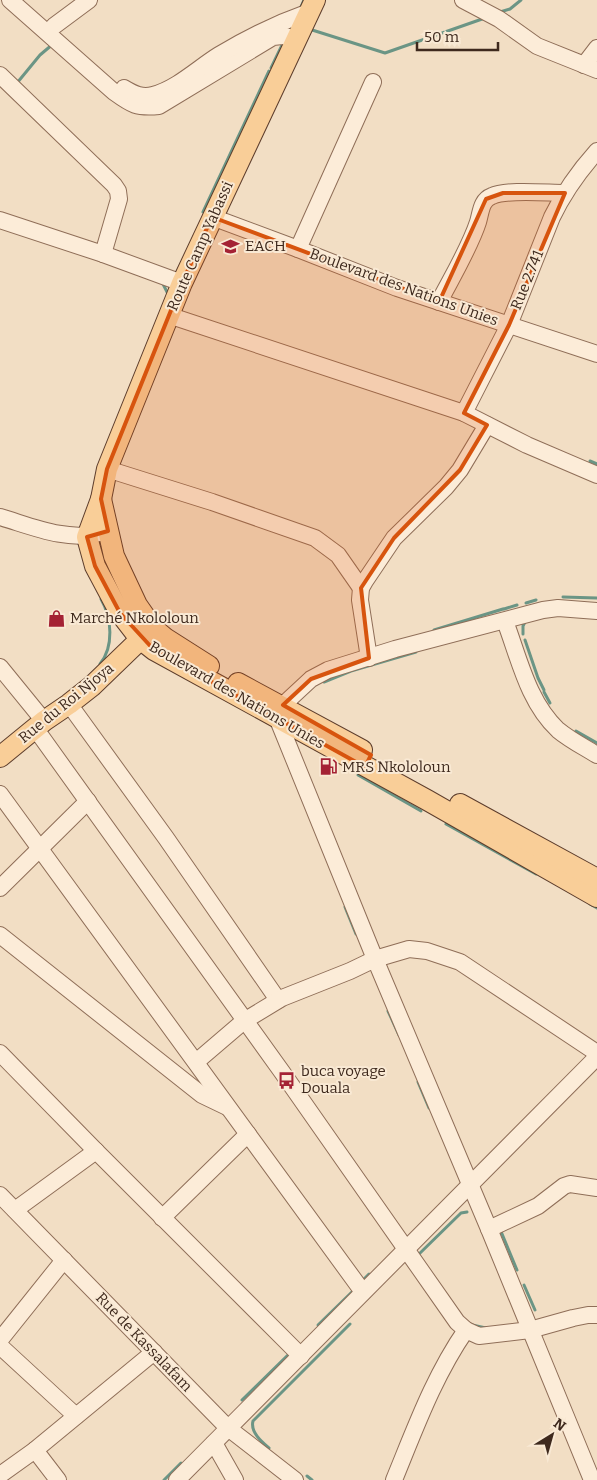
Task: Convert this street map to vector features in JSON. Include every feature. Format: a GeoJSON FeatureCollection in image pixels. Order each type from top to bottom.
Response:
{"type":"FeatureCollection","features":[{"type":"Feature","properties":{"kind":"main road","name":"Route Camp Yabassi"},"geometry":{"type":"LineString","coordinates":[[101,499],[107,469],[168,315],[305,21]]}},
{"type":"Feature","properties":{"kind":"main road"},"geometry":{"type":"LineString","coordinates":[[101,499],[114,556],[137,604],[146,633]]}},
{"type":"Feature","properties":{"kind":"main road"},"geometry":{"type":"LineString","coordinates":[[101,499],[87,537],[95,566],[120,613],[146,633]]}},
{"type":"Feature","properties":{"kind":"main road","name":"Rue du Roi Njoya"},"geometry":{"type":"LineString","coordinates":[[0,757],[39,724],[69,704],[103,676],[146,633]]}},
{"type":"Feature","properties":{"kind":"main road","name":"Boulevard des Nations Unies"},"geometry":{"type":"LineString","coordinates":[[146,633],[154,650],[280,713],[368,761],[597,879]]}},
{"type":"Feature","properties":{"kind":"main road","name":"Boulevard des Nations Unies"},"geometry":{"type":"LineString","coordinates":[[368,761],[597,897]]}},
{"type":"Feature","properties":{"kind":"street"},"geometry":{"type":"LineString","coordinates":[[10,0],[114,92],[130,104],[143,107],[160,106],[268,40],[282,36],[305,21]]}},
{"type":"Feature","properties":{"kind":"street"},"geometry":{"type":"LineString","coordinates":[[26,0],[123,88],[132,94],[141,96],[163,91],[220,55],[289,19],[305,21]]}},
{"type":"Feature","properties":{"kind":"street"},"geometry":{"type":"LineString","coordinates":[[54,26],[89,0]]}},
{"type":"Feature","properties":{"kind":"street"},"geometry":{"type":"LineString","coordinates":[[463,0],[499,19],[538,46],[590,68],[597,48]]}},
{"type":"Feature","properties":{"kind":"street"},"geometry":{"type":"LineString","coordinates":[[0,75],[118,191],[119,198],[103,254]]}},
{"type":"Feature","properties":{"kind":"street"},"geometry":{"type":"LineString","coordinates":[[298,249],[372,82]]}},
{"type":"Feature","properties":{"kind":"street","name":"Rue 2.741"},"geometry":{"type":"LineString","coordinates":[[464,413],[509,325],[552,217],[576,175],[597,151]]}},
{"type":"Feature","properties":{"kind":"street"},"geometry":{"type":"LineString","coordinates":[[439,302],[474,232],[486,199],[492,195],[503,193],[565,193]]}},
{"type":"Feature","properties":{"kind":"street","name":"Boulevard des Nations Unies"},"geometry":{"type":"LineString","coordinates":[[212,218],[397,288],[597,354]]}},
{"type":"Feature","properties":{"kind":"street"},"geometry":{"type":"LineString","coordinates":[[0,220],[103,254],[182,283]]}},
{"type":"Feature","properties":{"kind":"street"},"geometry":{"type":"LineString","coordinates":[[168,315],[464,413],[528,445],[597,475]]}},
{"type":"Feature","properties":{"kind":"street"},"geometry":{"type":"LineString","coordinates":[[369,658],[362,624],[361,588],[394,538],[446,487],[460,470],[487,425]]}},
{"type":"Feature","properties":{"kind":"street"},"geometry":{"type":"LineString","coordinates":[[107,469],[212,502],[315,538],[338,555],[361,588]]}},
{"type":"Feature","properties":{"kind":"street"},"geometry":{"type":"LineString","coordinates":[[0,517],[56,533],[87,537],[108,531]]}},
{"type":"Feature","properties":{"kind":"street"},"geometry":{"type":"LineString","coordinates":[[595,1480],[530,1330],[375,959],[280,713],[311,679],[328,670],[395,650],[558,608],[597,611]]}},
{"type":"Feature","properties":{"kind":"street"},"geometry":{"type":"LineString","coordinates":[[506,621],[531,692],[538,706],[560,731],[597,755]]}},
{"type":"Feature","properties":{"kind":"street"},"geometry":{"type":"LineString","coordinates":[[0,668],[39,724],[88,801],[282,1072],[456,1322],[466,1330],[480,1336],[530,1330],[573,1318],[597,1315]]}},
{"type":"Feature","properties":{"kind":"street"},"geometry":{"type":"LineString","coordinates":[[69,704],[166,838],[278,1000]]}},
{"type":"Feature","properties":{"kind":"street"},"geometry":{"type":"LineString","coordinates":[[0,794],[363,1292]]}},
{"type":"Feature","properties":{"kind":"street"},"geometry":{"type":"LineString","coordinates":[[0,888],[88,801]]}},
{"type":"Feature","properties":{"kind":"street"},"geometry":{"type":"LineString","coordinates":[[0,935],[202,1095],[229,1108]]}},
{"type":"Feature","properties":{"kind":"street"},"geometry":{"type":"LineString","coordinates":[[177,1480],[597,1055],[460,962],[442,955],[418,950],[399,951],[375,959],[278,1000],[244,1021],[196,1062]]}},
{"type":"Feature","properties":{"kind":"street"},"geometry":{"type":"LineString","coordinates":[[0,1053],[301,1356]]}},
{"type":"Feature","properties":{"kind":"street"},"geometry":{"type":"LineString","coordinates":[[162,1218],[248,1134]]}},
{"type":"Feature","properties":{"kind":"street"},"geometry":{"type":"LineString","coordinates":[[15,1210],[96,1151]]}},
{"type":"Feature","properties":{"kind":"street"},"geometry":{"type":"LineString","coordinates":[[489,1229],[538,1206],[564,1186],[570,1184],[597,1188]]}},
{"type":"Feature","properties":{"kind":"street","name":"Rue de Kassalafam"},"geometry":{"type":"LineString","coordinates":[[0,1195],[228,1428],[295,1480]]}},
{"type":"Feature","properties":{"kind":"street"},"geometry":{"type":"LineString","coordinates":[[0,1340],[64,1260]]}},
{"type":"Feature","properties":{"kind":"street"},"geometry":{"type":"LineString","coordinates":[[394,1480],[437,1378],[466,1330]]}},
{"type":"Feature","properties":{"kind":"street"},"geometry":{"type":"LineString","coordinates":[[0,1346],[76,1416]]}},
{"type":"Feature","properties":{"kind":"street"},"geometry":{"type":"LineString","coordinates":[[3,1467],[35,1450],[154,1352]]}},
{"type":"Feature","properties":{"kind":"street"},"geometry":{"type":"LineString","coordinates":[[214,1443],[235,1480]]}},
{"type":"Feature","properties":{"kind":"street"},"geometry":{"type":"LineString","coordinates":[[35,1450],[58,1480]]}},
{"type":"Feature","properties":{"kind":"highlighted area"},"geometry":{"type":"Polygon","coordinates":[[[503,193],[565,193],[509,325],[464,413],[487,425],[460,470],[394,538],[361,588],[369,658],[311,679],[283,705],[371,755],[365,767],[154,650],[120,613],[95,566],[87,537],[108,531],[101,499],[107,469],[182,283],[212,217],[439,302],[486,199],[503,193]]]}},
{"type":"Feature","properties":{"kind":"waterway"},"geometry":{"type":"LineString","coordinates":[[300,9],[304,0]]}},
{"type":"Feature","properties":{"kind":"waterway"},"geometry":{"type":"LineString","coordinates":[[500,12],[510,9],[521,0]]}},
{"type":"Feature","properties":{"kind":"waterway"},"geometry":{"type":"LineString","coordinates":[[309,29],[385,53],[485,18]]}},
{"type":"Feature","properties":{"kind":"waterway"},"geometry":{"type":"LineString","coordinates":[[271,68],[284,41]]}},
{"type":"Feature","properties":{"kind":"waterway"},"geometry":{"type":"LineString","coordinates":[[17,83],[40,55],[53,44]]}},
{"type":"Feature","properties":{"kind":"waterway"},"geometry":{"type":"LineString","coordinates":[[203,212],[269,71]]}},
{"type":"Feature","properties":{"kind":"waterway"},"geometry":{"type":"LineString","coordinates":[[163,284],[167,292]]}},
{"type":"Feature","properties":{"kind":"waterway"},"geometry":{"type":"LineString","coordinates":[[590,461],[597,464]]}},
{"type":"Feature","properties":{"kind":"waterway"},"geometry":{"type":"LineString","coordinates":[[563,597],[597,598]]}},
{"type":"Feature","properties":{"kind":"waterway"},"geometry":{"type":"LineString","coordinates":[[100,664],[108,649],[110,632],[105,607],[101,599]]}},
{"type":"Feature","properties":{"kind":"waterway"},"geometry":{"type":"LineString","coordinates":[[526,603],[536,600]]}},
{"type":"Feature","properties":{"kind":"waterway"},"geometry":{"type":"LineString","coordinates":[[504,609],[517,605]]}},
{"type":"Feature","properties":{"kind":"waterway"},"geometry":{"type":"LineString","coordinates":[[434,630],[503,609]]}},
{"type":"Feature","properties":{"kind":"waterway"},"geometry":{"type":"LineString","coordinates":[[523,634],[523,626],[526,620]]}},
{"type":"Feature","properties":{"kind":"waterway"},"geometry":{"type":"LineString","coordinates":[[525,640],[544,690]]}},
{"type":"Feature","properties":{"kind":"waterway"},"geometry":{"type":"LineString","coordinates":[[324,682],[351,671],[416,652]]}},
{"type":"Feature","properties":{"kind":"waterway"},"geometry":{"type":"LineString","coordinates":[[544,692],[550,703]]}},
{"type":"Feature","properties":{"kind":"waterway"},"geometry":{"type":"LineString","coordinates":[[576,731],[597,743]]}},
{"type":"Feature","properties":{"kind":"waterway"},"geometry":{"type":"LineString","coordinates":[[358,775],[421,811]]}},
{"type":"Feature","properties":{"kind":"waterway"},"geometry":{"type":"LineString","coordinates":[[446,824],[536,874]]}},
{"type":"Feature","properties":{"kind":"waterway"},"geometry":{"type":"LineString","coordinates":[[590,904],[597,908]]}},
{"type":"Feature","properties":{"kind":"waterway"},"geometry":{"type":"LineString","coordinates":[[345,907],[356,934]]}},
{"type":"Feature","properties":{"kind":"waterway"},"geometry":{"type":"LineString","coordinates":[[388,1011],[399,1035]]}},
{"type":"Feature","properties":{"kind":"waterway"},"geometry":{"type":"LineString","coordinates":[[418,1082],[429,1108]]}},
{"type":"Feature","properties":{"kind":"waterway"},"geometry":{"type":"LineString","coordinates":[[417,1256],[461,1213],[467,1212]]}},
{"type":"Feature","properties":{"kind":"waterway"},"geometry":{"type":"LineString","coordinates":[[500,1229],[517,1270]]}},
{"type":"Feature","properties":{"kind":"waterway"},"geometry":{"type":"LineString","coordinates":[[361,1282],[369,1274]]}},
{"type":"Feature","properties":{"kind":"waterway"},"geometry":{"type":"LineString","coordinates":[[524,1285],[535,1310]]}},
{"type":"Feature","properties":{"kind":"waterway"},"geometry":{"type":"LineString","coordinates":[[318,1325],[355,1289]]}},
{"type":"Feature","properties":{"kind":"waterway"},"geometry":{"type":"LineString","coordinates":[[269,1448],[255,1433],[253,1421],[350,1324]]}},
{"type":"Feature","properties":{"kind":"waterway"},"geometry":{"type":"LineString","coordinates":[[472,1325],[486,1328]]}},
{"type":"Feature","properties":{"kind":"waterway"},"geometry":{"type":"LineString","coordinates":[[242,1400],[290,1353]]}},
{"type":"Feature","properties":{"kind":"waterway"},"geometry":{"type":"LineString","coordinates":[[164,1480],[181,1463]]}},
{"type":"Feature","properties":{"kind":"waterway"},"geometry":{"type":"LineString","coordinates":[[307,1476],[312,1480]]}},
{"type":"Feature","properties":{"kind":"place","name":"EACH"},"geometry":{"type":"Point","coordinates":[231,246]}},
{"type":"Feature","properties":{"kind":"place","name":"Marché Nkololoun"},"geometry":{"type":"Point","coordinates":[56,618]}},
{"type":"Feature","properties":{"kind":"place","name":"MRS Nkololoun"},"geometry":{"type":"Point","coordinates":[328,767]}},
{"type":"Feature","properties":{"kind":"place","name":"buca voyage Douala"},"geometry":{"type":"Point","coordinates":[287,1080]}}]}
